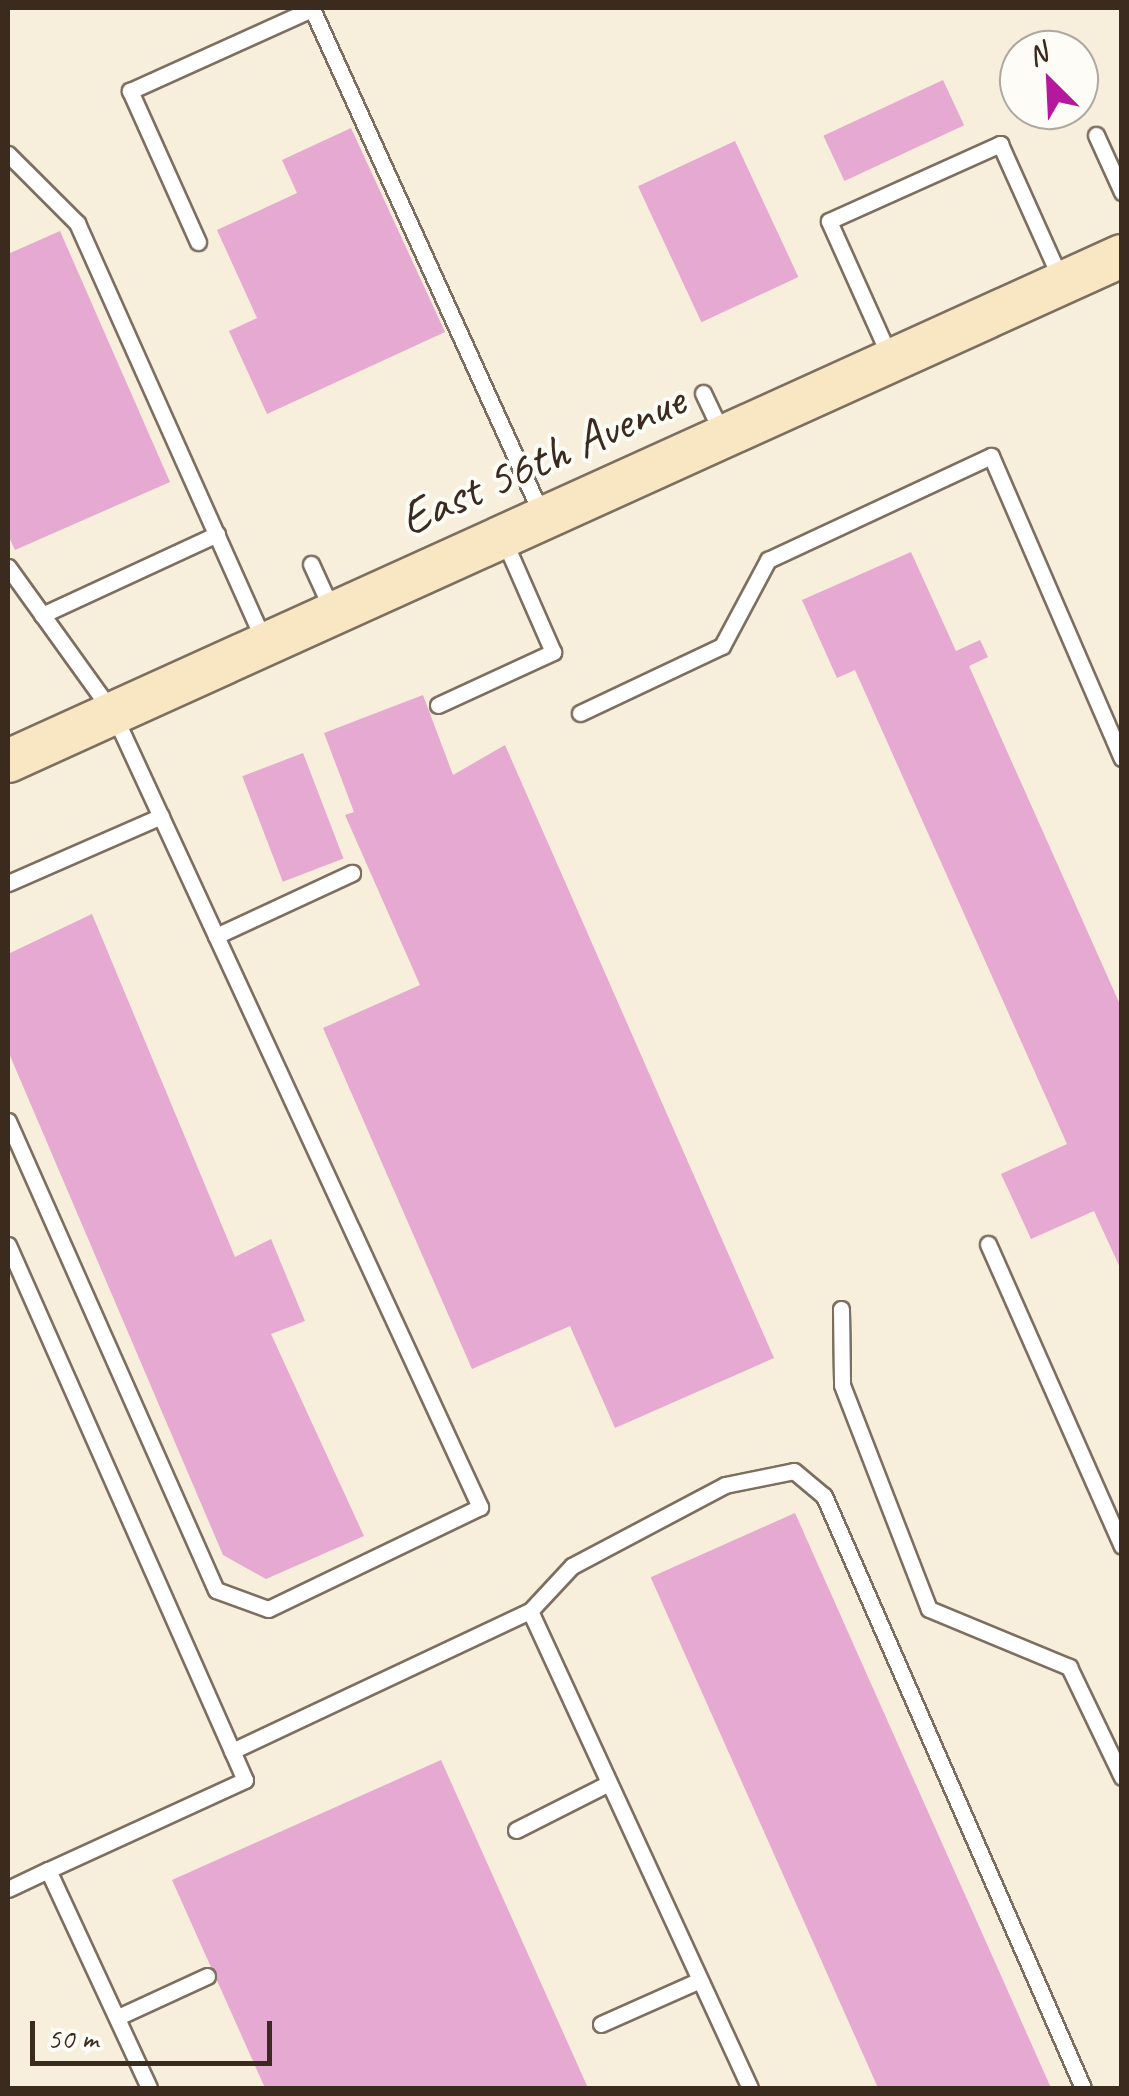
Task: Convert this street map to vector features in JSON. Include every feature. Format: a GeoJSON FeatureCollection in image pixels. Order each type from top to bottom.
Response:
{"type":"FeatureCollection","features":[{"type":"Feature","properties":{"kind":"main road","name":"East 56th Avenue"},"geometry":{"type":"LineString","coordinates":[[8,761],[1122,256]]}},
{"type":"Feature","properties":{"kind":"lane"},"geometry":{"type":"LineString","coordinates":[[198,242],[130,91],[312,9],[543,518]]}},
{"type":"Feature","properties":{"kind":"lane"},"geometry":{"type":"LineString","coordinates":[[1096,134],[1122,192]]}},
{"type":"Feature","properties":{"kind":"lane"},"geometry":{"type":"LineString","coordinates":[[892,360],[829,221],[1000,144],[1062,283]]}},
{"type":"Feature","properties":{"kind":"lane"},"geometry":{"type":"LineString","coordinates":[[8,154],[77,222],[266,644]]}},
{"type":"Feature","properties":{"kind":"lane"},"geometry":{"type":"LineString","coordinates":[[703,393],[723,437]]}},
{"type":"Feature","properties":{"kind":"lane"},"geometry":{"type":"LineString","coordinates":[[580,713],[722,646],[768,560],[990,456],[1122,758]]}},
{"type":"Feature","properties":{"kind":"lane"},"geometry":{"type":"LineString","coordinates":[[42,614],[216,534]]}},
{"type":"Feature","properties":{"kind":"lane"},"geometry":{"type":"LineString","coordinates":[[438,706],[554,652],[503,537]]}},
{"type":"Feature","properties":{"kind":"lane"},"geometry":{"type":"LineString","coordinates":[[312,564],[334,613]]}},
{"type":"Feature","properties":{"kind":"lane"},"geometry":{"type":"LineString","coordinates":[[8,567],[114,713],[480,1506],[268,1609],[216,1590],[8,1121]]}},
{"type":"Feature","properties":{"kind":"lane"},"geometry":{"type":"LineString","coordinates":[[8,882],[160,816]]}},
{"type":"Feature","properties":{"kind":"lane"},"geometry":{"type":"LineString","coordinates":[[216,936],[352,873]]}},
{"type":"Feature","properties":{"kind":"lane"},"geometry":{"type":"LineString","coordinates":[[988,1244],[1122,1546]]}},
{"type":"Feature","properties":{"kind":"lane"},"geometry":{"type":"LineString","coordinates":[[8,1245],[245,1780],[8,1889]]}},
{"type":"Feature","properties":{"kind":"lane"},"geometry":{"type":"LineString","coordinates":[[841,1309],[842,1385],[929,1610],[1068,1667],[1122,1777]]}},
{"type":"Feature","properties":{"kind":"lane"},"geometry":{"type":"LineString","coordinates":[[232,1750],[530,1611],[572,1566],[725,1485],[794,1471],[824,1496],[1083,2088]]}},
{"type":"Feature","properties":{"kind":"lane"},"geometry":{"type":"LineString","coordinates":[[530,1611],[750,2088]]}},
{"type":"Feature","properties":{"kind":"lane"},"geometry":{"type":"LineString","coordinates":[[516,1830],[609,1783]]}},
{"type":"Feature","properties":{"kind":"lane"},"geometry":{"type":"LineString","coordinates":[[48,1870],[149,2088]]}},
{"type":"Feature","properties":{"kind":"lane"},"geometry":{"type":"LineString","coordinates":[[118,2017],[207,1976]]}},
{"type":"Feature","properties":{"kind":"lane"},"geometry":{"type":"LineString","coordinates":[[601,2024],[700,1980]]}},
{"type":"Feature","properties":{"kind":"building"},"geometry":{"type":"Polygon","coordinates":[[[943,80],[964,125],[844,181],[823,136],[943,80]]]}},
{"type":"Feature","properties":{"kind":"building"},"geometry":{"type":"Polygon","coordinates":[[[351,128],[445,332],[267,414],[229,331],[257,318],[217,230],[297,193],[282,160],[351,128]]]}},
{"type":"Feature","properties":{"kind":"building"},"geometry":{"type":"Polygon","coordinates":[[[735,141],[798,277],[701,322],[638,186],[735,141]]]}},
{"type":"Feature","properties":{"kind":"building"},"geometry":{"type":"Polygon","coordinates":[[[60,231],[170,482],[15,550],[8,535],[8,254],[60,231]]]}},
{"type":"Feature","properties":{"kind":"building"},"geometry":{"type":"Polygon","coordinates":[[[911,552],[956,651],[980,640],[988,657],[969,666],[1122,1009],[1122,1272],[1094,1211],[1031,1239],[1001,1174],[1067,1144],[855,670],[837,678],[802,600],[911,552]]]}},
{"type":"Feature","properties":{"kind":"building"},"geometry":{"type":"Polygon","coordinates":[[[423,695],[453,775],[505,745],[774,1358],[615,1428],[570,1326],[472,1369],[323,1028],[420,985],[345,815],[354,812],[324,733],[423,695]]]}},
{"type":"Feature","properties":{"kind":"building"},"geometry":{"type":"Polygon","coordinates":[[[303,753],[343,858],[283,882],[242,776],[303,753]]]}},
{"type":"Feature","properties":{"kind":"building"},"geometry":{"type":"Polygon","coordinates":[[[92,914],[235,1257],[271,1239],[305,1321],[271,1334],[364,1536],[266,1579],[223,1555],[8,1051],[8,954],[92,914]]]}},
{"type":"Feature","properties":{"kind":"building"},"geometry":{"type":"Polygon","coordinates":[[[795,1513],[1051,2088],[878,2088],[651,1577],[795,1513]]]}},
{"type":"Feature","properties":{"kind":"building"},"geometry":{"type":"Polygon","coordinates":[[[441,1760],[588,2088],[265,2088],[172,1880],[441,1760]]]}}]}
